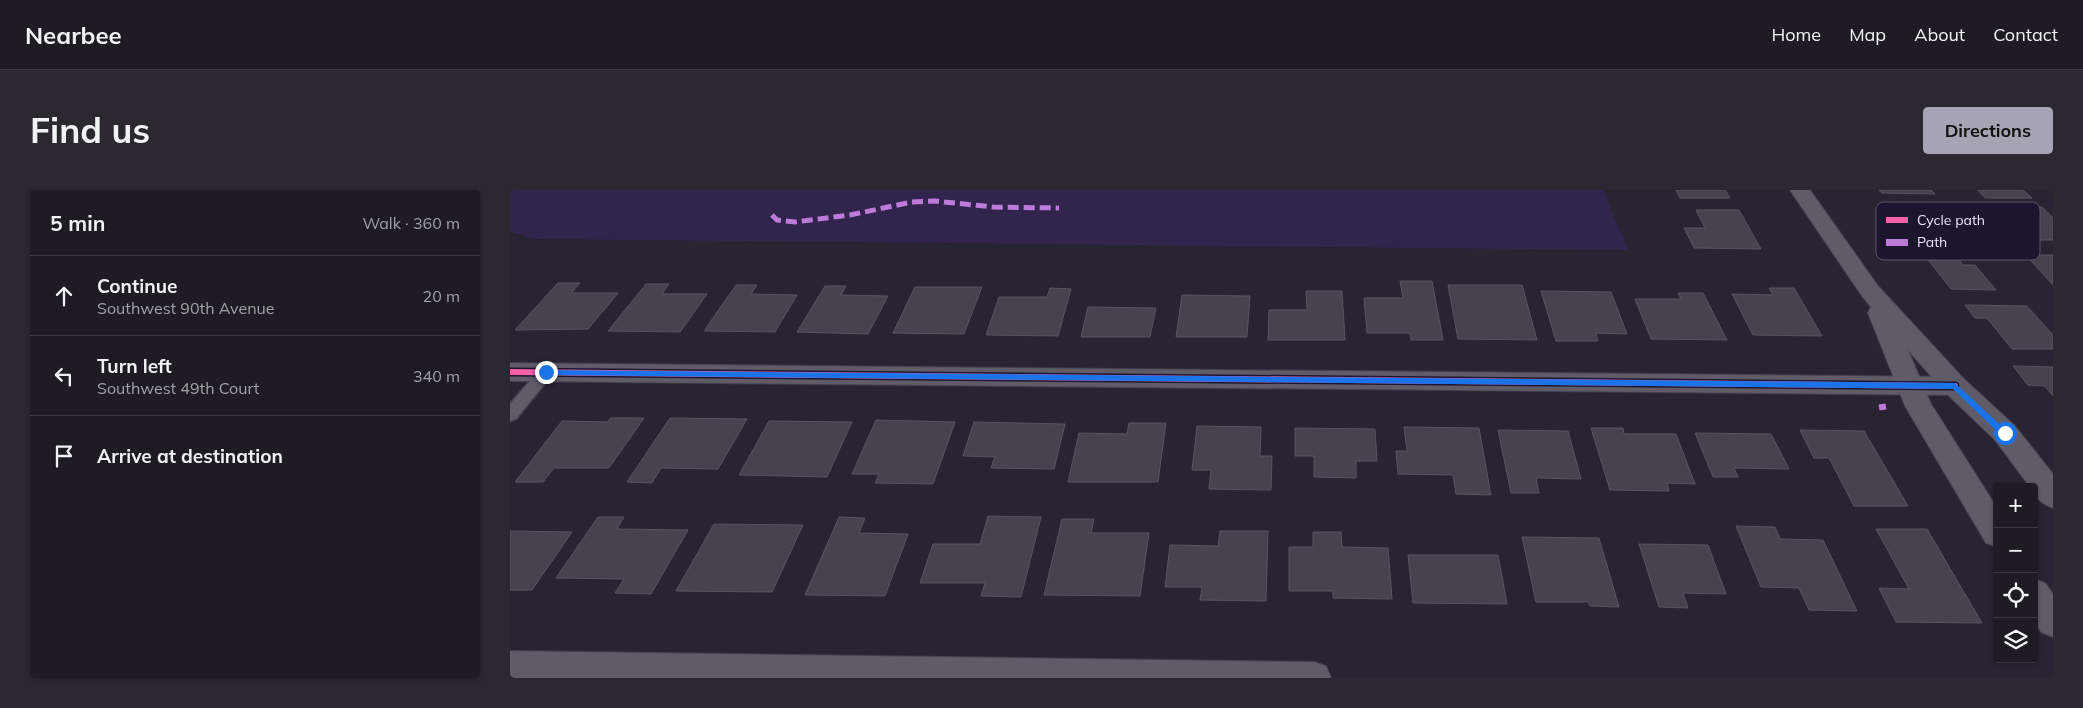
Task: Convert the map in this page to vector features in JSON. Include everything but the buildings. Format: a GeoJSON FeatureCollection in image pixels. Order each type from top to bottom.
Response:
{"type":"FeatureCollection","features":[{"type":"Feature","properties":{"kind":"street"},"geometry":{"type":"LineString","coordinates":[[1800,190],[1870,291],[1955,386],[2005,433],[2053,496]]}},
{"type":"Feature","properties":{"kind":"street"},"geometry":{"type":"LineString","coordinates":[[1870,291],[1911,385],[1918,406],[1993,528]]}},
{"type":"Feature","properties":{"kind":"street"},"geometry":{"type":"LineString","coordinates":[[510,372],[1955,386]]}},
{"type":"Feature","properties":{"kind":"street"},"geometry":{"type":"LineString","coordinates":[[2038,598],[2053,622]]}},
{"type":"Feature","properties":{"kind":"street"},"geometry":{"type":"LineString","coordinates":[[510,667],[1314,678]]}},
{"type":"Feature","properties":{"kind":"lane"},"geometry":{"type":"LineString","coordinates":[[510,415],[546,372]]}},
{"type":"Feature","properties":{"kind":"shaded area"},"geometry":{"type":"Polygon","coordinates":[[[510,190],[1603,190],[1628,250],[536,239],[510,232],[510,190]]]}},
{"type":"Feature","properties":{"kind":"marked path"},"geometry":{"type":"LineString","coordinates":[[772,215],[777,220],[795,222],[850,215],[912,202],[935,201],[993,207],[1059,208]]}},
{"type":"Feature","properties":{"kind":"marked path"},"geometry":{"type":"LineString","coordinates":[[1882,404],[1883,410]]}},
{"type":"Feature","properties":{"kind":"cycle path"},"geometry":{"type":"LineString","coordinates":[[510,372],[1955,386]]}},
{"type":"Feature","properties":{"kind":"route"},"geometry":{"type":"LineString","coordinates":[[546,372],[1955,386],[2005,433]]}}]}
